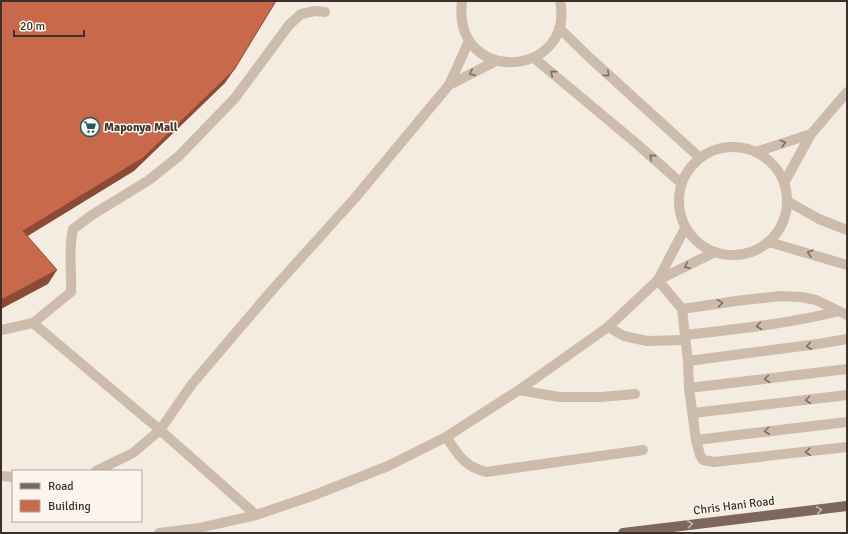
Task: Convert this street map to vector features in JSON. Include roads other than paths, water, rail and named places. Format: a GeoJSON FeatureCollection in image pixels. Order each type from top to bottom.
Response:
{"type":"FeatureCollection","features":[{"type":"Feature","properties":{"kind":"main road","name":"Chris Hani Road"},"geometry":{"type":"LineString","coordinates":[[623,533],[847,506]]}},
{"type":"Feature","properties":{"kind":"lane"},"geometry":{"type":"LineString","coordinates":[[462,1],[461,15],[463,28],[469,40],[481,53],[496,61],[509,63],[521,62],[534,58],[545,50],[553,40],[559,28],[562,15],[560,1]]}},
{"type":"Feature","properties":{"kind":"lane"},"geometry":{"type":"LineString","coordinates":[[1,330],[33,323],[71,292],[72,271],[70,250],[73,230],[92,215],[149,180],[179,156],[235,98],[288,25],[301,14],[314,11],[325,12]]}},
{"type":"Feature","properties":{"kind":"lane"},"geometry":{"type":"LineString","coordinates":[[559,28],[700,158]]}},
{"type":"Feature","properties":{"kind":"lane"},"geometry":{"type":"LineString","coordinates":[[98,470],[133,454],[160,430],[192,384],[355,198],[449,85],[469,40]]}},
{"type":"Feature","properties":{"kind":"lane"},"geometry":{"type":"LineString","coordinates":[[534,58],[637,144],[681,183]]}},
{"type":"Feature","properties":{"kind":"lane"},"geometry":{"type":"LineString","coordinates":[[449,85],[496,61]]}},
{"type":"Feature","properties":{"kind":"lane"},"geometry":{"type":"LineString","coordinates":[[784,183],[811,134],[847,92]]}},
{"type":"Feature","properties":{"kind":"lane"},"geometry":{"type":"LineString","coordinates":[[756,152],[811,134]]}},
{"type":"Feature","properties":{"kind":"lane"},"geometry":{"type":"LineString","coordinates":[[727,147],[742,148],[756,152],[768,160],[778,170],[784,183],[787,201],[785,216],[779,230],[770,242],[758,250],[729,256],[703,247],[693,239],[680,214],[678,198],[681,183],[689,169],[700,158],[713,150],[727,147]]}},
{"type":"Feature","properties":{"kind":"lane"},"geometry":{"type":"LineString","coordinates":[[787,201],[819,219],[847,230]]}},
{"type":"Feature","properties":{"kind":"lane"},"geometry":{"type":"LineString","coordinates":[[658,280],[686,228]]}},
{"type":"Feature","properties":{"kind":"lane"},"geometry":{"type":"LineString","coordinates":[[770,242],[847,264]]}},
{"type":"Feature","properties":{"kind":"lane"},"geometry":{"type":"LineString","coordinates":[[159,533],[199,528],[256,515],[312,496],[388,466],[446,437],[519,390],[608,327],[658,280],[715,252]]}},
{"type":"Feature","properties":{"kind":"lane"},"geometry":{"type":"LineString","coordinates":[[658,280],[682,309],[688,361],[689,388],[696,440],[703,460],[714,462],[847,447]]}},
{"type":"Feature","properties":{"kind":"lane"},"geometry":{"type":"LineString","coordinates":[[682,309],[781,296],[801,297],[816,300],[843,313]]}},
{"type":"Feature","properties":{"kind":"lane"},"geometry":{"type":"LineString","coordinates":[[608,327],[624,336],[647,340],[685,338],[843,313]]}},
{"type":"Feature","properties":{"kind":"lane"},"geometry":{"type":"LineString","coordinates":[[33,323],[160,430],[256,515]]}},
{"type":"Feature","properties":{"kind":"lane"},"geometry":{"type":"LineString","coordinates":[[688,361],[847,339]]}},
{"type":"Feature","properties":{"kind":"lane"},"geometry":{"type":"LineString","coordinates":[[689,388],[847,369]]}},
{"type":"Feature","properties":{"kind":"lane"},"geometry":{"type":"LineString","coordinates":[[519,390],[559,397],[601,397],[635,394]]}},
{"type":"Feature","properties":{"kind":"lane"},"geometry":{"type":"LineString","coordinates":[[693,413],[847,395]]}},
{"type":"Feature","properties":{"kind":"lane"},"geometry":{"type":"LineString","coordinates":[[696,440],[847,422]]}},
{"type":"Feature","properties":{"kind":"lane"},"geometry":{"type":"LineString","coordinates":[[446,437],[466,464],[475,470],[486,472],[643,450]]}},
{"type":"Feature","properties":{"kind":"place","name":"Maponya Mall"},"geometry":{"type":"Point","coordinates":[90,127]}}]}
